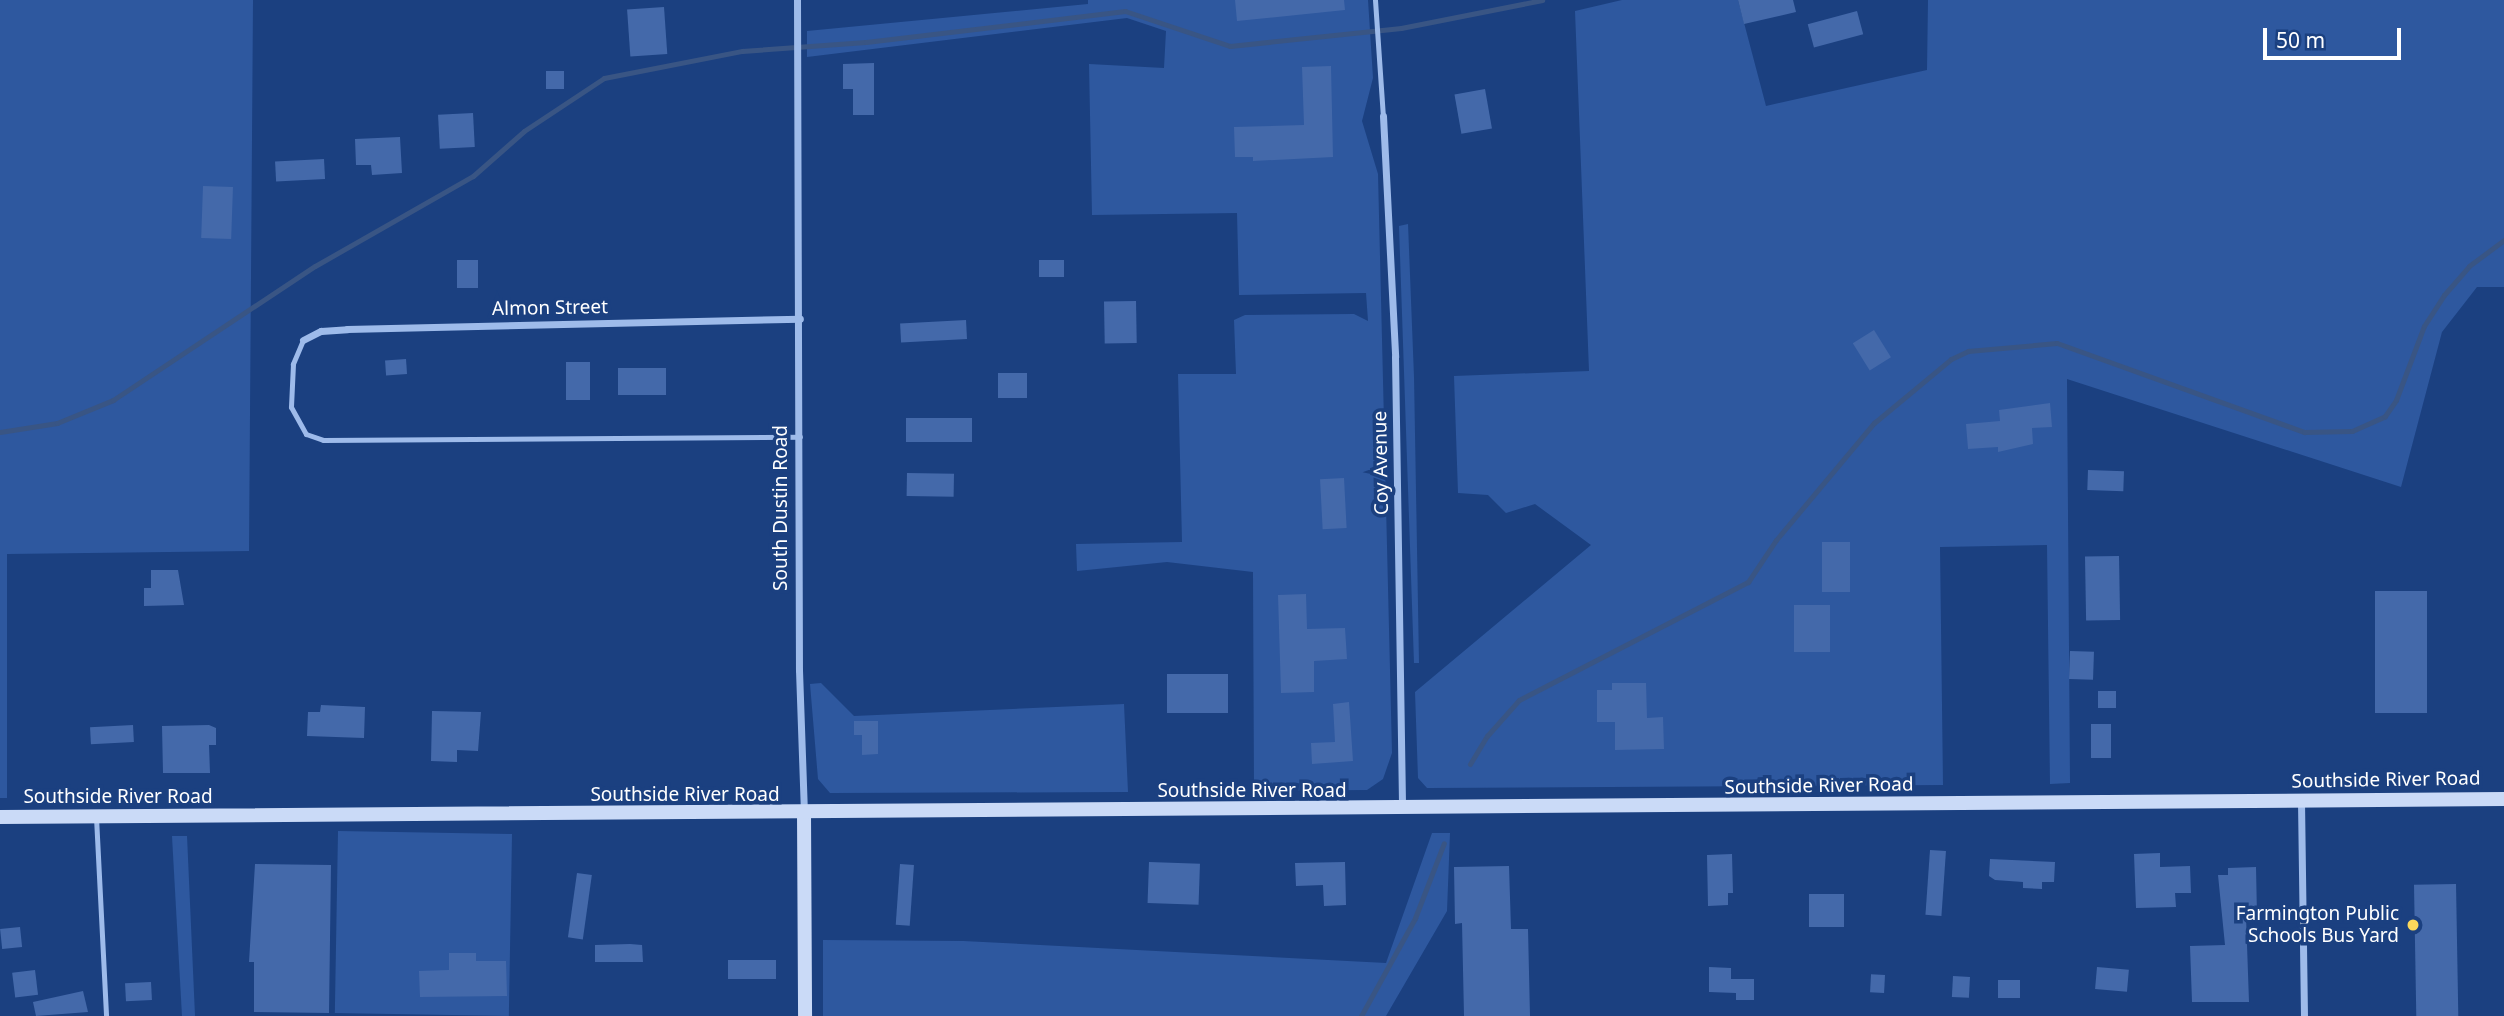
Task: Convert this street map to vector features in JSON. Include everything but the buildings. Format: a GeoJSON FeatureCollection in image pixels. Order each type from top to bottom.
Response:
{"type":"FeatureCollection","features":[{"type":"Feature","properties":{"kind":"main road","name":"Southside River Road"},"geometry":{"type":"LineString","coordinates":[[0,817],[2504,799]]}},
{"type":"Feature","properties":{"kind":"main road","name":"South Dustin Road"},"geometry":{"type":"LineString","coordinates":[[804,813],[805,1016]]}},
{"type":"Feature","properties":{"kind":"street","name":"South Dustin Road"},"geometry":{"type":"LineString","coordinates":[[797,0],[801,437],[799,670],[804,813]]}},
{"type":"Feature","properties":{"kind":"street","name":"Coy Avenue"},"geometry":{"type":"LineString","coordinates":[[1383,116],[1395,357],[1402,809]]}},
{"type":"Feature","properties":{"kind":"street","name":"Almon Street"},"geometry":{"type":"LineString","coordinates":[[303,340],[321,331],[346,329],[800,319]]}},
{"type":"Feature","properties":{"kind":"street"},"geometry":{"type":"LineString","coordinates":[[2301,800],[2304,1016]]}},
{"type":"Feature","properties":{"kind":"lane"},"geometry":{"type":"LineString","coordinates":[[1375,0],[1383,116]]}},
{"type":"Feature","properties":{"kind":"lane"},"geometry":{"type":"LineString","coordinates":[[303,340],[293,364],[292,407],[306,434],[323,440],[801,437]]}},
{"type":"Feature","properties":{"kind":"lane"},"geometry":{"type":"LineString","coordinates":[[96,817],[106,1016]]}},
{"type":"Feature","properties":{"kind":"shaded area"},"geometry":{"type":"Polygon","coordinates":[[[0,0],[253,0],[249,551],[7,554],[7,798],[0,798],[0,0]]]}},
{"type":"Feature","properties":{"kind":"shaded area"},"geometry":{"type":"Polygon","coordinates":[[[1088,0],[1368,0],[1373,78],[1362,121],[1378,174],[1392,753],[1383,779],[1367,790],[1254,791],[1253,572],[1167,562],[1077,571],[1076,544],[1182,542],[1178,374],[1236,374],[1234,320],[1245,315],[1354,314],[1368,321],[1366,293],[1239,295],[1237,213],[1092,215],[1089,64],[1164,68],[1166,31],[1127,18],[807,57],[807,31],[1088,4],[1088,0]]]}},
{"type":"Feature","properties":{"kind":"shaded area"},"geometry":{"type":"Polygon","coordinates":[[[1622,0],[1738,0],[1766,106],[1927,70],[1928,0],[2504,0],[2504,287],[2477,287],[2442,332],[2401,487],[2067,379],[2070,783],[2050,784],[2047,545],[1940,547],[1943,785],[1427,788],[1418,778],[1415,692],[1591,545],[1535,504],[1506,513],[1488,495],[1458,493],[1454,376],[1589,371],[1575,11],[1622,0]]]}},
{"type":"Feature","properties":{"kind":"shaded area"},"geometry":{"type":"Polygon","coordinates":[[[1408,224],[1414,377],[1419,663],[1414,663],[1399,226],[1408,224]]]}},
{"type":"Feature","properties":{"kind":"shaded area"},"geometry":{"type":"Polygon","coordinates":[[[821,683],[854,716],[1124,704],[1128,792],[830,793],[818,779],[810,684],[821,683]]]}},
{"type":"Feature","properties":{"kind":"shaded area"},"geometry":{"type":"Polygon","coordinates":[[[338,831],[512,834],[509,1016],[335,1013],[338,831]]]}},
{"type":"Feature","properties":{"kind":"shaded area"},"geometry":{"type":"Polygon","coordinates":[[[1432,833],[1450,833],[1447,911],[1386,1016],[823,1016],[823,940],[963,941],[1386,963],[1432,833]]]}},
{"type":"Feature","properties":{"kind":"shaded area"},"geometry":{"type":"Polygon","coordinates":[[[172,836],[187,836],[195,1016],[182,1016],[172,836]]]}},
{"type":"Feature","properties":{"kind":"waterway"},"geometry":{"type":"LineString","coordinates":[[0,432],[57,423],[113,400],[315,266],[473,176],[524,131],[604,78],[742,51],[866,42],[1125,11],[1230,46],[1401,28],[1542,0]]}},
{"type":"Feature","properties":{"kind":"waterway"},"geometry":{"type":"LineString","coordinates":[[1470,764],[1487,736],[1519,700],[1748,582],[1776,540],[1874,423],[1951,359],[1968,351],[2057,343],[2304,432],[2352,431],[2385,416],[2396,400],[2424,326],[2444,295],[2469,266],[2504,240]]}},
{"type":"Feature","properties":{"kind":"waterway"},"geometry":{"type":"LineString","coordinates":[[1361,1016],[1415,918],[1444,843]]}},
{"type":"Feature","properties":{"kind":"place","name":"Farmington Public Schools Bus Yard"},"geometry":{"type":"Point","coordinates":[2413,925]}}]}
